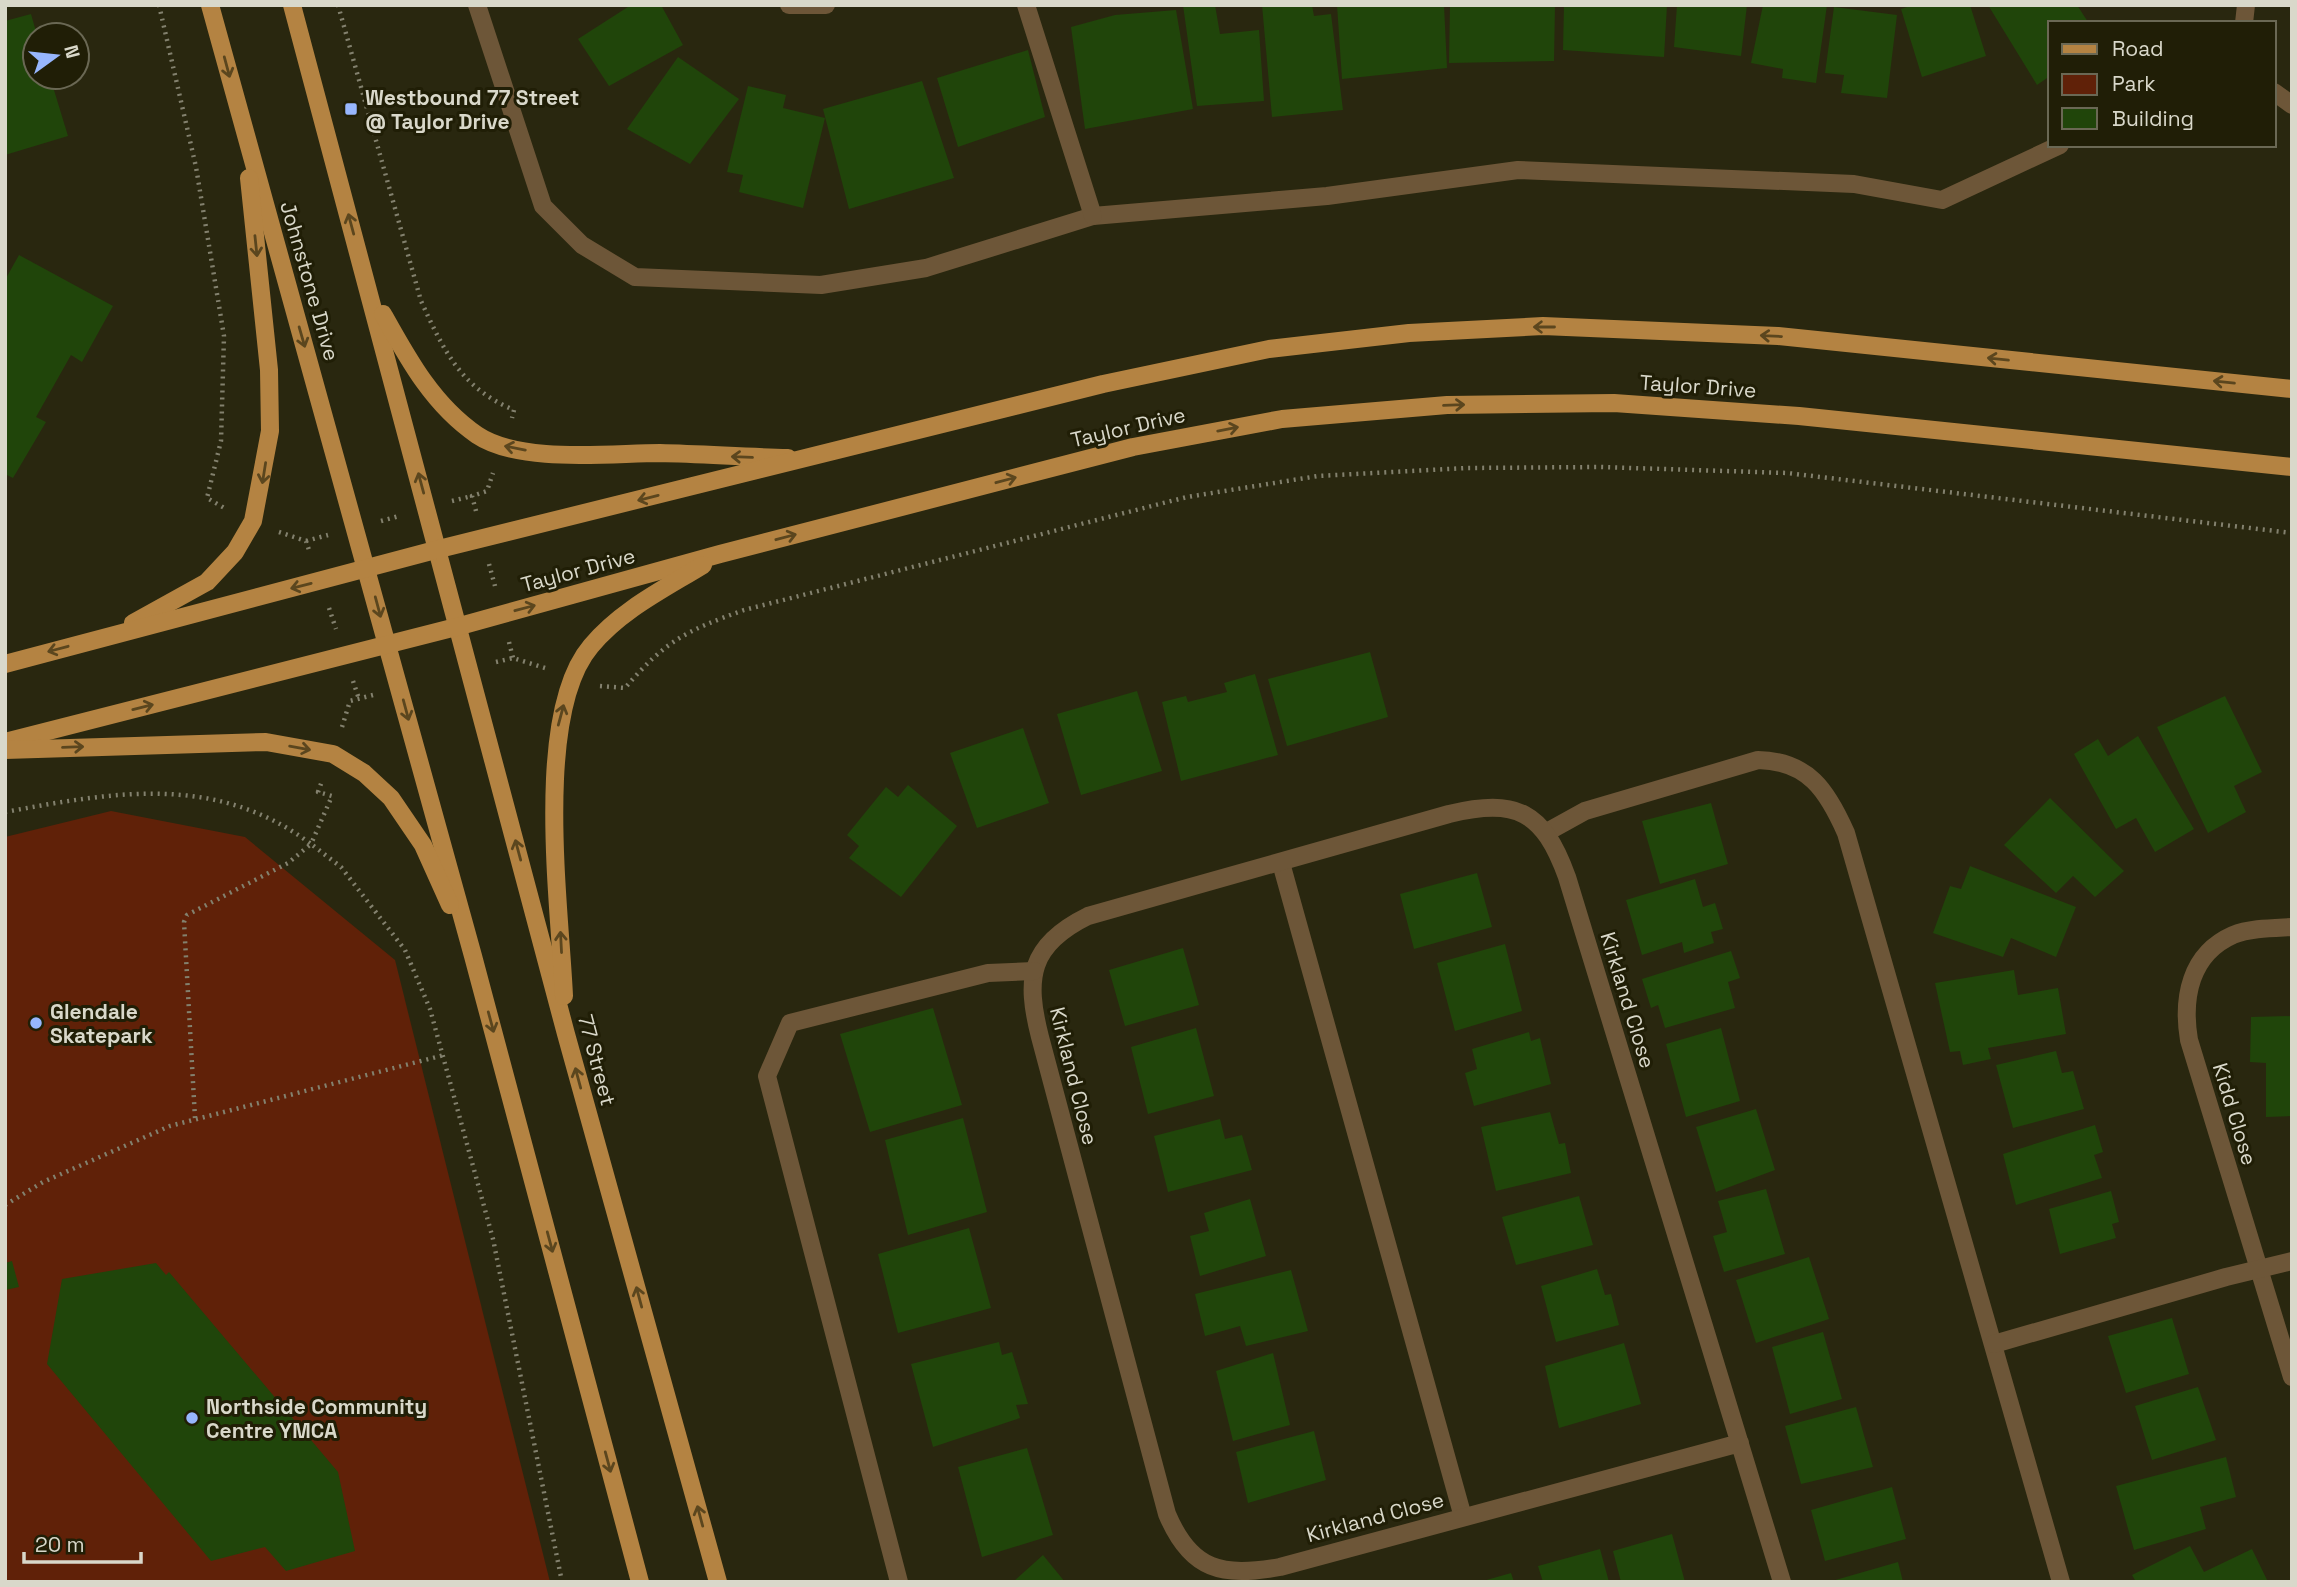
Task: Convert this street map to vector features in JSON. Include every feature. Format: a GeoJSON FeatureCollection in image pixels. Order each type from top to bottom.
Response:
{"type":"FeatureCollection","features":[{"type":"Feature","properties":{"kind":"main road","name":"Johnstone Drive"},"geometry":{"type":"LineString","coordinates":[[210,5],[368,569]]}},
{"type":"Feature","properties":{"kind":"main road"},"geometry":{"type":"LineString","coordinates":[[292,5],[439,549]]}},
{"type":"Feature","properties":{"kind":"main road"},"geometry":{"type":"LineString","coordinates":[[111,635],[207,582],[234,552],[253,521],[270,431],[269,370],[244,130]]}},
{"type":"Feature","properties":{"kind":"main road"},"geometry":{"type":"LineString","coordinates":[[369,290],[418,376],[453,415],[479,436],[502,446],[536,452],[582,455],[659,453],[810,459]]}},
{"type":"Feature","properties":{"kind":"main road"},"geometry":{"type":"LineString","coordinates":[[5,664],[483,538],[810,459],[1103,384],[1269,349],[1409,333],[1543,326],[1778,336],[2292,389]]}},
{"type":"Feature","properties":{"kind":"main road","name":"Taylor Drive"},"geometry":{"type":"LineString","coordinates":[[5,742],[460,626],[720,554],[1133,447],[1282,419],[1447,405],[1614,403],[1799,416],[2292,467]]}},
{"type":"Feature","properties":{"kind":"main road","name":"77 Street"},"geometry":{"type":"LineString","coordinates":[[439,549],[566,1034],[718,1582]]}},
{"type":"Feature","properties":{"kind":"main road"},"geometry":{"type":"LineString","coordinates":[[566,1034],[555,818],[556,732],[571,677],[589,647],[618,618],[720,554]]}},
{"type":"Feature","properties":{"kind":"main road"},"geometry":{"type":"LineString","coordinates":[[368,569],[640,1582]]}},
{"type":"Feature","properties":{"kind":"main road"},"geometry":{"type":"LineString","coordinates":[[5,750],[266,742],[333,754],[364,774],[391,798],[423,845],[473,956]]}},
{"type":"Feature","properties":{"kind":"street"},"geometry":{"type":"LineString","coordinates":[[477,5],[542,206],[582,245],[635,278],[821,285],[926,268],[1093,216],[1327,196],[1518,170],[1854,184],[1942,200],[2056,147]]}},
{"type":"Feature","properties":{"kind":"street"},"geometry":{"type":"LineString","coordinates":[[789,5],[826,5]]}},
{"type":"Feature","properties":{"kind":"street"},"geometry":{"type":"LineString","coordinates":[[1026,5],[1093,216]]}},
{"type":"Feature","properties":{"kind":"street"},"geometry":{"type":"LineString","coordinates":[[2276,93],[2292,105]]}},
{"type":"Feature","properties":{"kind":"street"},"geometry":{"type":"LineString","coordinates":[[1547,832],[1585,811],[1758,760],[1780,761],[1801,769],[1835,809],[1846,833],[2062,1582]]}},
{"type":"Feature","properties":{"kind":"street","name":"Kirkland Close"},"geometry":{"type":"LineString","coordinates":[[1740,1443],[1257,1571],[1232,1572],[1209,1565],[1193,1556],[1178,1540],[1167,1514],[1040,1037],[1030,990],[1034,971],[1056,935],[1088,916],[1478,807],[1518,810],[1547,832],[1567,877],[1740,1443],[1782,1582]]}},
{"type":"Feature","properties":{"kind":"street"},"geometry":{"type":"LineString","coordinates":[[1281,863],[1463,1517]]}},
{"type":"Feature","properties":{"kind":"street","name":"Kidd Close"},"geometry":{"type":"LineString","coordinates":[[2292,927],[2234,934],[2215,946],[2196,965],[2185,1014],[2189,1040],[2292,1377]]}},
{"type":"Feature","properties":{"kind":"street"},"geometry":{"type":"LineString","coordinates":[[899,1582],[767,1076],[790,1023],[988,973],[1034,971]]}},
{"type":"Feature","properties":{"kind":"street"},"geometry":{"type":"LineString","coordinates":[[1994,1345],[2259,1268],[2292,1261]]}},
{"type":"Feature","properties":{"kind":"path"},"geometry":{"type":"LineString","coordinates":[[159,5],[196,167],[224,336],[221,441],[207,498],[235,514]]}},
{"type":"Feature","properties":{"kind":"path"},"geometry":{"type":"LineString","coordinates":[[338,5],[421,301],[439,341],[459,372],[476,390],[514,410],[510,424]]}},
{"type":"Feature","properties":{"kind":"path"},"geometry":{"type":"LineString","coordinates":[[596,685],[625,688],[667,644],[702,625],[744,610],[1188,497],[1318,477],[1467,468],[1574,467],[1787,473],[2292,533]]}},
{"type":"Feature","properties":{"kind":"path"},"geometry":{"type":"LineString","coordinates":[[277,531],[306,541],[472,496],[487,491],[495,468]]}},
{"type":"Feature","properties":{"kind":"path"},"geometry":{"type":"LineString","coordinates":[[472,496],[513,658]]}},
{"type":"Feature","properties":{"kind":"path"},"geometry":{"type":"LineString","coordinates":[[306,541],[359,699]]}},
{"type":"Feature","properties":{"kind":"path"},"geometry":{"type":"LineString","coordinates":[[470,670],[513,658],[545,669]]}},
{"type":"Feature","properties":{"kind":"path"},"geometry":{"type":"LineString","coordinates":[[342,728],[351,701],[400,689]]}},
{"type":"Feature","properties":{"kind":"path"},"geometry":{"type":"LineString","coordinates":[[195,1118],[184,935],[187,915],[299,857],[311,844],[332,796],[318,792],[326,773]]}},
{"type":"Feature","properties":{"kind":"path"},"geometry":{"type":"LineString","coordinates":[[5,812],[133,793],[194,794],[242,806],[289,827],[341,867],[405,950],[423,989],[444,1055],[493,1239],[562,1582]]}},
{"type":"Feature","properties":{"kind":"path"},"geometry":{"type":"LineString","coordinates":[[5,1205],[68,1171],[170,1126],[444,1055]]}},
{"type":"Feature","properties":{"kind":"green space"},"geometry":{"type":"Polygon","coordinates":[[[111,811],[245,837],[395,960],[550,1582],[5,1582],[5,837],[111,811]]]}},
{"type":"Feature","properties":{"kind":"building"},"geometry":{"type":"Polygon","coordinates":[[[631,5],[661,5],[683,45],[609,86],[578,39],[631,5]]]}},
{"type":"Feature","properties":{"kind":"building"},"geometry":{"type":"Polygon","coordinates":[[[1183,5],[1215,5],[1220,34],[1259,30],[1264,101],[1197,106],[1183,5]]]}},
{"type":"Feature","properties":{"kind":"building"},"geometry":{"type":"Polygon","coordinates":[[[1262,5],[1312,5],[1314,16],[1331,14],[1343,110],[1272,117],[1262,5]]]}},
{"type":"Feature","properties":{"kind":"building"},"geometry":{"type":"Polygon","coordinates":[[[1337,5],[1444,5],[1447,68],[1342,79],[1337,5]]]}},
{"type":"Feature","properties":{"kind":"building"},"geometry":{"type":"Polygon","coordinates":[[[1450,5],[1555,5],[1554,61],[1449,63],[1450,5]]]}},
{"type":"Feature","properties":{"kind":"building"},"geometry":{"type":"Polygon","coordinates":[[[1564,5],[1667,5],[1664,57],[1563,50],[1564,5]]]}},
{"type":"Feature","properties":{"kind":"building"},"geometry":{"type":"Polygon","coordinates":[[[1677,5],[1747,5],[1741,56],[1674,47],[1677,5]]]}},
{"type":"Feature","properties":{"kind":"building"},"geometry":{"type":"Polygon","coordinates":[[[1763,5],[1827,5],[1816,83],[1782,78],[1783,69],[1751,63],[1763,5]]]}},
{"type":"Feature","properties":{"kind":"building"},"geometry":{"type":"Polygon","coordinates":[[[1913,5],[1970,5],[1986,56],[1922,77],[1901,9],[1913,5]]]}},
{"type":"Feature","properties":{"kind":"building"},"geometry":{"type":"Polygon","coordinates":[[[1988,5],[2077,5],[2087,21],[2048,21],[2048,77],[2037,85],[1988,5]]]}},
{"type":"Feature","properties":{"kind":"building"},"geometry":{"type":"Polygon","coordinates":[[[1834,7],[1897,15],[1887,98],[1841,93],[1844,75],[1825,73],[1834,7]]]}},
{"type":"Feature","properties":{"kind":"building"},"geometry":{"type":"Polygon","coordinates":[[[1176,10],[1193,109],[1085,129],[1071,27],[1115,15],[1176,10]]]}},
{"type":"Feature","properties":{"kind":"building"},"geometry":{"type":"Polygon","coordinates":[[[31,14],[33,21],[21,21],[21,91],[54,91],[68,136],[5,155],[5,21],[31,14]]]}},
{"type":"Feature","properties":{"kind":"building"},"geometry":{"type":"Polygon","coordinates":[[[1028,50],[1045,117],[958,147],[937,78],[1028,50]]]}},
{"type":"Feature","properties":{"kind":"building"},"geometry":{"type":"Polygon","coordinates":[[[678,57],[739,99],[690,164],[627,129],[678,57]]]}},
{"type":"Feature","properties":{"kind":"building"},"geometry":{"type":"Polygon","coordinates":[[[922,81],[954,178],[849,209],[823,109],[922,81]]]}},
{"type":"Feature","properties":{"kind":"building"},"geometry":{"type":"Polygon","coordinates":[[[748,86],[786,95],[783,108],[825,118],[803,208],[739,192],[743,175],[727,172],[748,86]]]}},
{"type":"Feature","properties":{"kind":"building"},"geometry":{"type":"Polygon","coordinates":[[[19,255],[113,306],[82,362],[71,355],[36,417],[46,422],[13,478],[5,474],[5,280],[19,255]]]}},
{"type":"Feature","properties":{"kind":"building"},"geometry":{"type":"Polygon","coordinates":[[[1370,652],[1388,717],[1287,746],[1268,679],[1370,652]]]}},
{"type":"Feature","properties":{"kind":"building"},"geometry":{"type":"Polygon","coordinates":[[[1255,674],[1278,755],[1181,781],[1162,702],[1186,696],[1188,702],[1227,692],[1224,683],[1255,674]]]}},
{"type":"Feature","properties":{"kind":"building"},"geometry":{"type":"Polygon","coordinates":[[[1137,691],[1162,771],[1081,795],[1057,714],[1137,691]]]}},
{"type":"Feature","properties":{"kind":"building"},"geometry":{"type":"Polygon","coordinates":[[[2225,696],[2262,772],[2234,786],[2246,812],[2208,833],[2157,727],[2225,696]]]}},
{"type":"Feature","properties":{"kind":"building"},"geometry":{"type":"Polygon","coordinates":[[[1023,728],[1049,803],[977,828],[950,753],[1023,728]]]}},
{"type":"Feature","properties":{"kind":"building"},"geometry":{"type":"Polygon","coordinates":[[[2138,736],[2194,829],[2155,852],[2136,818],[2116,829],[2074,754],[2098,739],[2108,756],[2138,736]]]}},
{"type":"Feature","properties":{"kind":"building"},"geometry":{"type":"Polygon","coordinates":[[[908,785],[957,826],[901,897],[849,858],[859,846],[847,835],[886,787],[898,797],[908,785]]]}},
{"type":"Feature","properties":{"kind":"building"},"geometry":{"type":"Polygon","coordinates":[[[2050,798],[2124,871],[2095,897],[2073,876],[2056,893],[2004,845],[2050,798]]]}},
{"type":"Feature","properties":{"kind":"building"},"geometry":{"type":"Polygon","coordinates":[[[1711,803],[1728,864],[1660,884],[1642,821],[1711,803]]]}},
{"type":"Feature","properties":{"kind":"building"},"geometry":{"type":"Polygon","coordinates":[[[1970,866],[2076,907],[2056,957],[2011,938],[2003,957],[1933,933],[1950,886],[1961,889],[1970,866]]]}},
{"type":"Feature","properties":{"kind":"building"},"geometry":{"type":"Polygon","coordinates":[[[1477,873],[1492,927],[1414,949],[1400,894],[1477,873]]]}},
{"type":"Feature","properties":{"kind":"building"},"geometry":{"type":"Polygon","coordinates":[[[1695,879],[1703,907],[1715,903],[1723,929],[1711,932],[1714,943],[1684,953],[1682,942],[1642,955],[1626,900],[1695,879]]]}},
{"type":"Feature","properties":{"kind":"building"},"geometry":{"type":"Polygon","coordinates":[[[1505,944],[1522,1011],[1455,1031],[1437,963],[1505,944]]]}},
{"type":"Feature","properties":{"kind":"building"},"geometry":{"type":"Polygon","coordinates":[[[1183,948],[1199,1005],[1125,1026],[1109,970],[1183,948]]]}},
{"type":"Feature","properties":{"kind":"building"},"geometry":{"type":"Polygon","coordinates":[[[1731,951],[1740,978],[1728,982],[1735,1008],[1665,1028],[1658,1005],[1651,1008],[1642,979],[1731,951]]]}},
{"type":"Feature","properties":{"kind":"building"},"geometry":{"type":"Polygon","coordinates":[[[2014,970],[2018,995],[2058,988],[2066,1034],[1988,1048],[1991,1059],[1963,1065],[1960,1051],[1950,1052],[1935,983],[2014,970]]]}},
{"type":"Feature","properties":{"kind":"building"},"geometry":{"type":"Polygon","coordinates":[[[933,1008],[962,1105],[870,1132],[840,1034],[933,1008]]]}},
{"type":"Feature","properties":{"kind":"building"},"geometry":{"type":"Polygon","coordinates":[[[2292,1016],[2292,1116],[2266,1117],[2266,1063],[2250,1062],[2251,1017],[2292,1016]]]}},
{"type":"Feature","properties":{"kind":"building"},"geometry":{"type":"Polygon","coordinates":[[[1196,1028],[1214,1096],[1148,1114],[1131,1047],[1196,1028]]]}},
{"type":"Feature","properties":{"kind":"building"},"geometry":{"type":"Polygon","coordinates":[[[1721,1028],[1740,1101],[1686,1117],[1666,1044],[1721,1028]]]}},
{"type":"Feature","properties":{"kind":"building"},"geometry":{"type":"Polygon","coordinates":[[[1529,1032],[1531,1041],[1540,1038],[1551,1084],[1474,1106],[1465,1073],[1477,1069],[1472,1049],[1529,1032]]]}},
{"type":"Feature","properties":{"kind":"building"},"geometry":{"type":"Polygon","coordinates":[[[2056,1051],[2062,1073],[2073,1071],[2084,1109],[2013,1128],[1996,1065],[2056,1051]]]}},
{"type":"Feature","properties":{"kind":"building"},"geometry":{"type":"Polygon","coordinates":[[[1756,1109],[1775,1170],[1716,1192],[1696,1127],[1756,1109]]]}},
{"type":"Feature","properties":{"kind":"building"},"geometry":{"type":"Polygon","coordinates":[[[1550,1112],[1559,1144],[1565,1143],[1571,1173],[1496,1191],[1481,1127],[1550,1112]]]}},
{"type":"Feature","properties":{"kind":"building"},"geometry":{"type":"Polygon","coordinates":[[[963,1118],[987,1212],[908,1235],[885,1140],[963,1118]]]}},
{"type":"Feature","properties":{"kind":"building"},"geometry":{"type":"Polygon","coordinates":[[[1220,1119],[1225,1139],[1242,1135],[1252,1170],[1168,1192],[1154,1136],[1220,1119]]]}},
{"type":"Feature","properties":{"kind":"building"},"geometry":{"type":"Polygon","coordinates":[[[2095,1125],[2103,1152],[2094,1155],[2102,1178],[2016,1205],[2003,1154],[2095,1125]]]}},
{"type":"Feature","properties":{"kind":"building"},"geometry":{"type":"Polygon","coordinates":[[[1766,1189],[1785,1254],[1724,1272],[1713,1236],[1727,1232],[1718,1201],[1766,1189]]]}},
{"type":"Feature","properties":{"kind":"building"},"geometry":{"type":"Polygon","coordinates":[[[2111,1191],[2119,1222],[2112,1224],[2116,1238],[2060,1254],[2049,1209],[2111,1191]]]}},
{"type":"Feature","properties":{"kind":"building"},"geometry":{"type":"Polygon","coordinates":[[[1579,1196],[1593,1245],[1516,1265],[1502,1217],[1579,1196]]]}},
{"type":"Feature","properties":{"kind":"building"},"geometry":{"type":"Polygon","coordinates":[[[1250,1199],[1266,1256],[1200,1276],[1190,1236],[1209,1231],[1204,1213],[1250,1199]]]}},
{"type":"Feature","properties":{"kind":"building"},"geometry":{"type":"Polygon","coordinates":[[[969,1228],[991,1308],[898,1333],[878,1254],[969,1228]]]}},
{"type":"Feature","properties":{"kind":"building"},"geometry":{"type":"Polygon","coordinates":[[[1809,1257],[1829,1319],[1756,1343],[1736,1280],[1809,1257]]]}},
{"type":"Feature","properties":{"kind":"building"},"geometry":{"type":"Polygon","coordinates":[[[12,1261],[19,1287],[5,1290],[5,1263],[12,1261]]]}},
{"type":"Feature","properties":{"kind":"building","name":"Northside Community Centre YMCA"},"geometry":{"type":"Polygon","coordinates":[[[156,1263],[166,1275],[169,1272],[338,1472],[355,1551],[286,1571],[265,1547],[211,1561],[47,1364],[62,1279],[156,1263]]]}},
{"type":"Feature","properties":{"kind":"building"},"geometry":{"type":"Polygon","coordinates":[[[1597,1269],[1605,1295],[1611,1294],[1619,1325],[1556,1342],[1541,1286],[1597,1269]]]}},
{"type":"Feature","properties":{"kind":"building"},"geometry":{"type":"Polygon","coordinates":[[[1291,1270],[1308,1331],[1246,1346],[1240,1326],[1205,1336],[1195,1294],[1291,1270]]]}},
{"type":"Feature","properties":{"kind":"building"},"geometry":{"type":"Polygon","coordinates":[[[2172,1318],[2189,1374],[2126,1393],[2108,1336],[2172,1318]]]}},
{"type":"Feature","properties":{"kind":"building"},"geometry":{"type":"Polygon","coordinates":[[[1823,1332],[1842,1399],[1790,1414],[1772,1347],[1823,1332]]]}},
{"type":"Feature","properties":{"kind":"building"},"geometry":{"type":"Polygon","coordinates":[[[999,1342],[1002,1355],[1012,1352],[1028,1404],[1016,1405],[1020,1418],[933,1447],[911,1364],[999,1342]]]}},
{"type":"Feature","properties":{"kind":"building"},"geometry":{"type":"Polygon","coordinates":[[[1624,1343],[1641,1404],[1559,1428],[1545,1366],[1624,1343]]]}},
{"type":"Feature","properties":{"kind":"building"},"geometry":{"type":"Polygon","coordinates":[[[1273,1353],[1290,1425],[1233,1441],[1216,1371],[1273,1353]]]}},
{"type":"Feature","properties":{"kind":"building"},"geometry":{"type":"Polygon","coordinates":[[[2198,1387],[2216,1440],[2152,1460],[2135,1406],[2198,1387]]]}},
{"type":"Feature","properties":{"kind":"building"},"geometry":{"type":"Polygon","coordinates":[[[1856,1407],[1873,1467],[1801,1484],[1785,1426],[1856,1407]]]}},
{"type":"Feature","properties":{"kind":"building"},"geometry":{"type":"Polygon","coordinates":[[[1314,1431],[1326,1480],[1248,1503],[1236,1452],[1314,1431]]]}},
{"type":"Feature","properties":{"kind":"building"},"geometry":{"type":"Polygon","coordinates":[[[1027,1448],[1053,1535],[982,1557],[958,1467],[1027,1448]]]}},
{"type":"Feature","properties":{"kind":"building"},"geometry":{"type":"Polygon","coordinates":[[[2226,1457],[2236,1497],[2200,1507],[2206,1529],[2134,1550],[2116,1486],[2226,1457]]]}},
{"type":"Feature","properties":{"kind":"building"},"geometry":{"type":"Polygon","coordinates":[[[1892,1487],[1906,1539],[1825,1561],[1811,1510],[1892,1487]]]}},
{"type":"Feature","properties":{"kind":"building"},"geometry":{"type":"Polygon","coordinates":[[[1672,1534],[1685,1582],[1621,1582],[1613,1551],[1672,1534]]]}},
{"type":"Feature","properties":{"kind":"building"},"geometry":{"type":"Polygon","coordinates":[[[2190,1546],[2204,1572],[2252,1549],[2268,1582],[2136,1582],[2132,1575],[2190,1546]]]}},
{"type":"Feature","properties":{"kind":"building"},"geometry":{"type":"Polygon","coordinates":[[[1600,1549],[1609,1582],[1543,1582],[1538,1566],[1600,1549]]]}},
{"type":"Feature","properties":{"kind":"building"},"geometry":{"type":"Polygon","coordinates":[[[1043,1555],[1065,1582],[1013,1582],[1043,1555]]]}},
{"type":"Feature","properties":{"kind":"building"},"geometry":{"type":"Polygon","coordinates":[[[1898,1562],[1903,1582],[1832,1582],[1832,1581],[1898,1562]]]}},
{"type":"Feature","properties":{"kind":"building"},"geometry":{"type":"Polygon","coordinates":[[[1511,1573],[1514,1582],[1483,1582],[1483,1581],[1511,1573]]]}},
{"type":"Feature","properties":{"kind":"place","name":"Westbound 77 Street @ Taylor Drive"},"geometry":{"type":"Point","coordinates":[351,109]}},
{"type":"Feature","properties":{"kind":"place","name":"Glendale Skatepark"},"geometry":{"type":"Point","coordinates":[36,1023]}},
{"type":"Feature","properties":{"kind":"place","name":"Northside Community Centre YMCA"},"geometry":{"type":"Point","coordinates":[192,1418]}}]}
